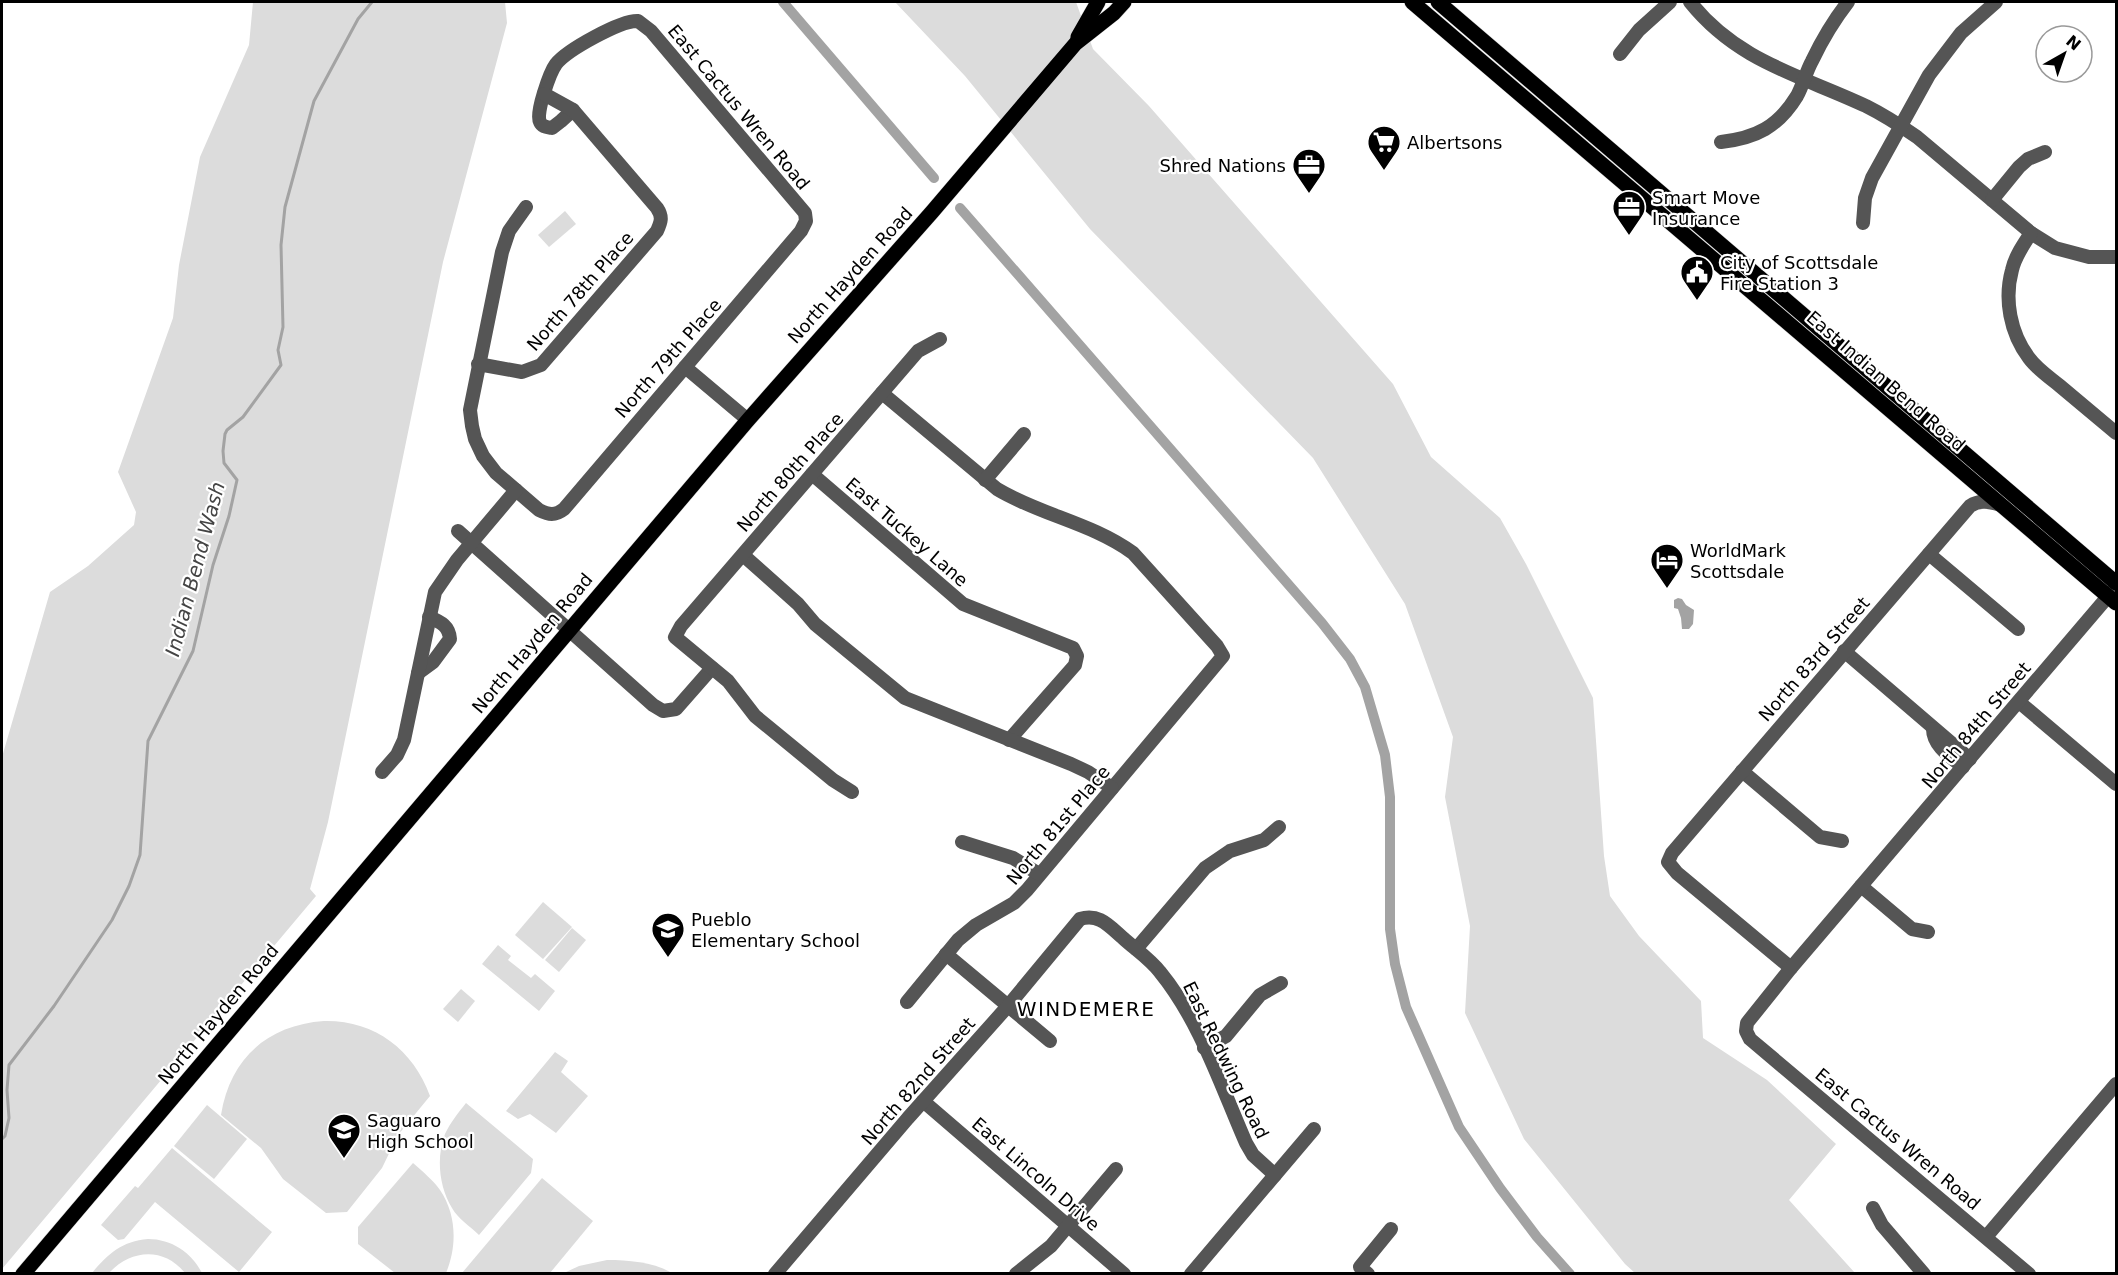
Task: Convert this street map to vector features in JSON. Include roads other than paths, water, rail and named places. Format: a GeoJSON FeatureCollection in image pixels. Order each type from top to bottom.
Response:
{"type":"FeatureCollection","features":[{"type":"Feature","properties":{"kind":"main road","name":"North Hayden Road"},"geometry":{"type":"LineString","coordinates":[[1076,43],[1098,2]]}},
{"type":"Feature","properties":{"kind":"main road","name":"North Hayden Road"},"geometry":{"type":"LineString","coordinates":[[23,1274],[748,420],[932,212],[1076,43],[1114,13],[1124,2]]}},
{"type":"Feature","properties":{"kind":"main road","name":"East Indian Bend Road"},"geometry":{"type":"LineString","coordinates":[[1412,2],[2001,505],[2115,592]]}},
{"type":"Feature","properties":{"kind":"main road","name":"East Indian Bend Road"},"geometry":{"type":"LineString","coordinates":[[1438,2],[2115,592]]}},
{"type":"Feature","properties":{"kind":"street"},"geometry":{"type":"LineString","coordinates":[[1620,54],[1639,30],[1670,2]]}},
{"type":"Feature","properties":{"kind":"street"},"geometry":{"type":"LineString","coordinates":[[1690,2],[1719,32],[1748,54],[1868,107],[1901,126],[2031,233],[2055,248],[2074,254],[2116,257]]}},
{"type":"Feature","properties":{"kind":"street"},"geometry":{"type":"LineString","coordinates":[[1721,142],[1758,134],[1775,122],[1792,102],[1820,44],[1848,2]]}},
{"type":"Feature","properties":{"kind":"street"},"geometry":{"type":"LineString","coordinates":[[1863,224],[1865,198],[1872,178],[1929,75],[1961,33],[1996,2]]}},
{"type":"Feature","properties":{"kind":"street","name":"East Cactus Wren Road"},"geometry":{"type":"LineString","coordinates":[[544,94],[556,64],[565,56],[624,23],[638,21],[651,31],[805,213],[806,221]]}},
{"type":"Feature","properties":{"kind":"street"},"geometry":{"type":"LineString","coordinates":[[544,94],[573,110],[552,128],[544,127],[538,118],[544,94]]}},
{"type":"Feature","properties":{"kind":"street","name":"North 78th Place"},"geometry":{"type":"LineString","coordinates":[[478,364],[522,372],[541,365],[657,231],[662,219],[657,208],[573,110]]}},
{"type":"Feature","properties":{"kind":"street"},"geometry":{"type":"LineString","coordinates":[[1992,200],[2019,167],[2028,159],[2045,152]]}},
{"type":"Feature","properties":{"kind":"street"},"geometry":{"type":"LineString","coordinates":[[382,772],[402,747],[431,602],[440,582],[516,490],[495,472],[483,456],[475,439],[470,410],[502,252],[508,231],[526,207]]}},
{"type":"Feature","properties":{"kind":"street","name":"North 79th Place"},"geometry":{"type":"LineString","coordinates":[[516,490],[547,514],[553,515],[564,509],[801,231],[806,221]]}},
{"type":"Feature","properties":{"kind":"street"},"geometry":{"type":"LineString","coordinates":[[2031,233],[2018,254],[2009,285],[2008,302],[2017,338],[2028,357],[2041,370],[2116,433]]}},
{"type":"Feature","properties":{"kind":"street","name":"North 80th Place"},"geometry":{"type":"LineString","coordinates":[[712,668],[675,637],[681,626],[918,351],[939,339]]}},
{"type":"Feature","properties":{"kind":"street"},"geometry":{"type":"LineString","coordinates":[[685,367],[748,420]]}},
{"type":"Feature","properties":{"kind":"street"},"geometry":{"type":"LineString","coordinates":[[882,393],[985,480],[1024,434]]}},
{"type":"Feature","properties":{"kind":"street","name":"East Tuckey Lane"},"geometry":{"type":"LineString","coordinates":[[812,474],[963,604],[1073,648],[1077,656],[1075,666],[1009,740]]}},
{"type":"Feature","properties":{"kind":"street","name":"North 81st Place"},"geometry":{"type":"LineString","coordinates":[[907,1002],[958,940],[976,925],[1014,903],[1223,656],[1217,646],[1133,553],[1118,541],[1012,498],[985,480]]}},
{"type":"Feature","properties":{"kind":"street","name":"North 83rd Street"},"geometry":{"type":"LineString","coordinates":[[1791,968],[1677,873],[1668,862],[1672,853],[1970,506],[1985,501],[2001,505]]}},
{"type":"Feature","properties":{"kind":"street"},"geometry":{"type":"LineString","coordinates":[[458,531],[653,705],[663,711],[676,710],[712,668],[735,689],[755,716],[832,780],[852,792]]}},
{"type":"Feature","properties":{"kind":"street"},"geometry":{"type":"LineString","coordinates":[[1929,554],[2018,629]]}},
{"type":"Feature","properties":{"kind":"street"},"geometry":{"type":"LineString","coordinates":[[743,555],[798,604],[815,624],[905,698],[1080,768],[1112,788]]}},
{"type":"Feature","properties":{"kind":"street","name":"North 84th Street"},"geometry":{"type":"LineString","coordinates":[[1746,1031],[1747,1023],[1791,968],[2115,592]]}},
{"type":"Feature","properties":{"kind":"street"},"geometry":{"type":"LineString","coordinates":[[418,673],[434,662],[450,639],[449,631],[441,622],[429,617]]}},
{"type":"Feature","properties":{"kind":"street"},"geometry":{"type":"LineString","coordinates":[[1844,651],[1933,727],[1966,763]]}},
{"type":"Feature","properties":{"kind":"street"},"geometry":{"type":"LineString","coordinates":[[2019,702],[2116,784]]}},
{"type":"Feature","properties":{"kind":"street"},"geometry":{"type":"LineString","coordinates":[[1742,771],[1820,837],[1842,841]]}},
{"type":"Feature","properties":{"kind":"street"},"geometry":{"type":"LineString","coordinates":[[1136,949],[1205,868],[1230,851],[1264,840],[1279,827]]}},
{"type":"Feature","properties":{"kind":"street"},"geometry":{"type":"LineString","coordinates":[[962,842],[1013,858],[1039,874]]}},
{"type":"Feature","properties":{"kind":"street"},"geometry":{"type":"LineString","coordinates":[[1861,886],[1912,929],[1928,932]]}},
{"type":"Feature","properties":{"kind":"street","name":"East Redwing Road"},"geometry":{"type":"LineString","coordinates":[[1090,916],[1101,920],[1136,949],[1158,969],[1178,995],[1246,1143],[1253,1155],[1275,1175]]}},
{"type":"Feature","properties":{"kind":"street","name":"North 82nd Street"},"geometry":{"type":"LineString","coordinates":[[776,1274],[923,1101],[1008,1006],[1080,919],[1090,916]]}},
{"type":"Feature","properties":{"kind":"street"},"geometry":{"type":"LineString","coordinates":[[946,954],[1050,1041]]}},
{"type":"Feature","properties":{"kind":"street"},"geometry":{"type":"LineString","coordinates":[[1204,1048],[1226,1036],[1260,995],[1281,983]]}},
{"type":"Feature","properties":{"kind":"street","name":"East Cactus Wren Road"},"geometry":{"type":"LineString","coordinates":[[1746,1031],[1750,1039],[2029,1274]]}},
{"type":"Feature","properties":{"kind":"street"},"geometry":{"type":"LineString","coordinates":[[1986,1237],[2116,1084]]}},
{"type":"Feature","properties":{"kind":"street","name":"East Lincoln Drive"},"geometry":{"type":"LineString","coordinates":[[923,1101],[1124,1274]]}},
{"type":"Feature","properties":{"kind":"street"},"geometry":{"type":"LineString","coordinates":[[1191,1274],[1314,1129]]}},
{"type":"Feature","properties":{"kind":"street"},"geometry":{"type":"LineString","coordinates":[[1016,1274],[1051,1245],[1116,1168]]}},
{"type":"Feature","properties":{"kind":"street"},"geometry":{"type":"LineString","coordinates":[[1873,1208],[1881,1225],[1924,1274]]}},
{"type":"Feature","properties":{"kind":"street"},"geometry":{"type":"LineString","coordinates":[[1368,1274],[1360,1267],[1391,1229]]}},
{"type":"Feature","properties":{"kind":"waterway","name":"Indian Bend Wash"},"geometry":{"type":"LineString","coordinates":[[2,1139],[5,1136],[9,1118],[7,1090],[9,1065],[54,1006],[112,920],[129,886],[140,855],[148,741],[193,651],[213,565],[229,516],[237,480],[224,463],[225,434],[243,417],[281,365],[278,350],[283,327],[281,245],[285,207],[314,101],[358,19],[372,2]]}},
{"type":"Feature","properties":{"kind":"waterway"},"geometry":{"type":"LineString","coordinates":[[783,2],[934,178]]}},
{"type":"Feature","properties":{"kind":"waterway"},"geometry":{"type":"LineString","coordinates":[[960,208],[1322,623],[1350,659],[1365,687],[1385,755],[1390,797],[1390,929],[1395,964],[1406,1007],[1459,1127],[1500,1188],[1537,1237],[1570,1274]]}},
{"type":"Feature","properties":{"kind":"place","name":"Albertsons"},"geometry":{"type":"Point","coordinates":[1384,171]}},
{"type":"Feature","properties":{"kind":"place","name":"Shred Nations"},"geometry":{"type":"Point","coordinates":[1309,194]}},
{"type":"Feature","properties":{"kind":"place","name":"Smart Move Insurance"},"geometry":{"type":"Point","coordinates":[1629,236]}},
{"type":"Feature","properties":{"kind":"place","name":"City of Scottsdale Fire Station 3"},"geometry":{"type":"Point","coordinates":[1697,301]}},
{"type":"Feature","properties":{"kind":"place","name":"WorldMark Scottsdale"},"geometry":{"type":"Point","coordinates":[1667,589]}},
{"type":"Feature","properties":{"kind":"place","name":"Pueblo Elementary School"},"geometry":{"type":"Point","coordinates":[668,958]}},
{"type":"Feature","properties":{"kind":"place","name":"Saguaro High School"},"geometry":{"type":"Point","coordinates":[344,1159]}},
{"type":"Feature","properties":{"kind":"district","name":"WINDEMERE"},"geometry":{"type":"Point","coordinates":[1086,1009]}}]}
